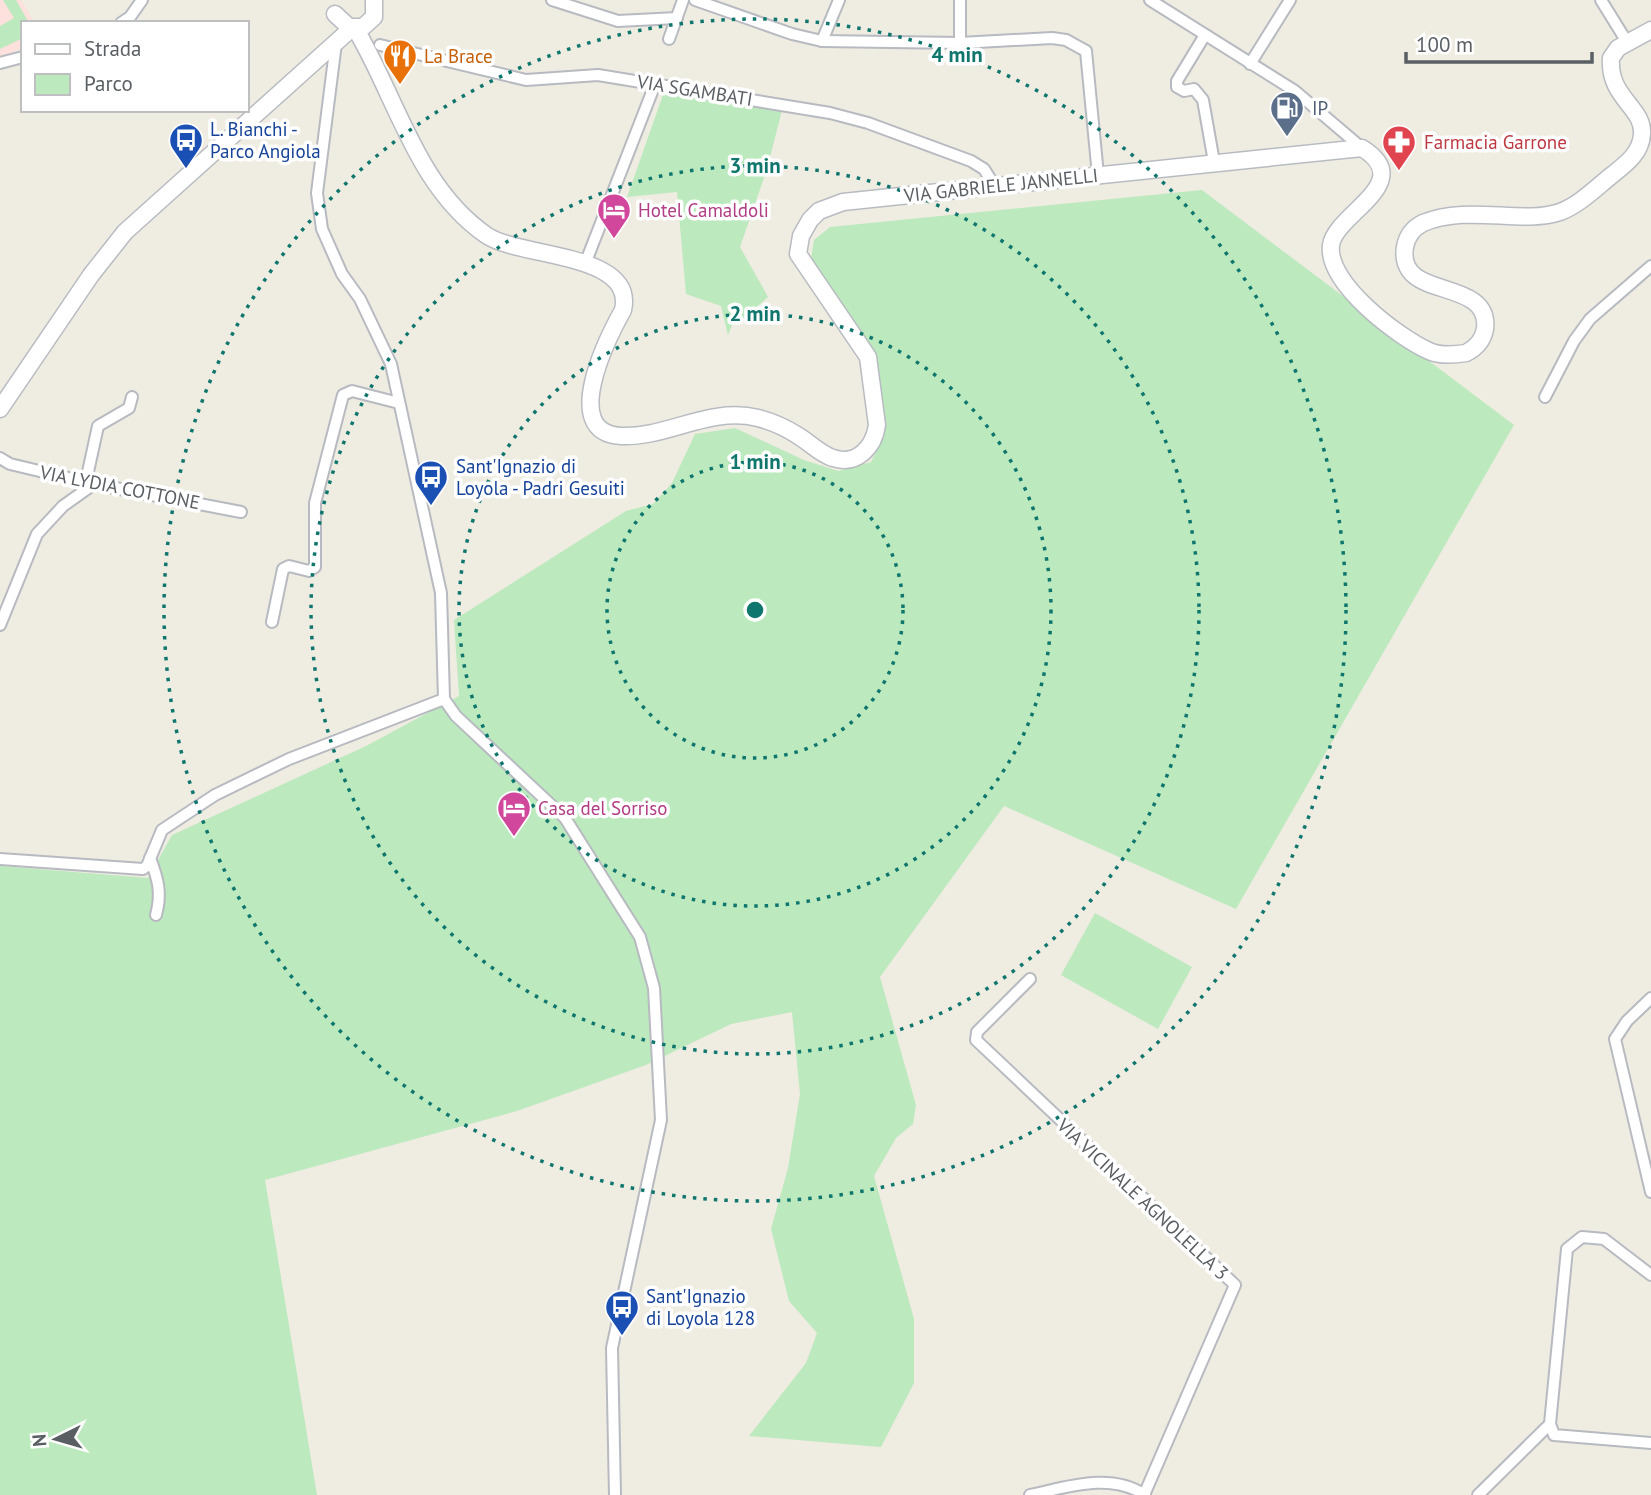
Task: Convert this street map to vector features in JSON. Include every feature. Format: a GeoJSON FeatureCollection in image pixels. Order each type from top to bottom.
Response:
{"type":"FeatureCollection","features":[{"type":"Feature","properties":{"kind":"main road","name":"VIA GABRIELE JANNELLI"},"geometry":{"type":"LineString","coordinates":[[375,1],[375,13],[359,26],[375,50],[429,176],[456,208],[487,237],[585,264],[615,278],[624,292],[623,310],[590,392],[590,412],[602,429],[621,436],[731,415],[759,418],[796,434],[834,459],[855,458],[864,453],[876,436],[868,356],[798,254],[801,236],[819,211],[844,202],[1362,148]]}},
{"type":"Feature","properties":{"kind":"main road"},"geometry":{"type":"LineString","coordinates":[[335,7],[343,25],[359,26]]}},
{"type":"Feature","properties":{"kind":"main road"},"geometry":{"type":"LineString","coordinates":[[335,7],[336,40]]}},
{"type":"Feature","properties":{"kind":"main road"},"geometry":{"type":"LineString","coordinates":[[0,409],[91,275],[125,232],[336,40],[359,26]]}},
{"type":"Feature","properties":{"kind":"main road"},"geometry":{"type":"LineString","coordinates":[[1362,148],[1373,154],[1379,166],[1380,178],[1371,198],[1336,231],[1331,244],[1331,258],[1360,301],[1402,335],[1430,351],[1466,353],[1481,340],[1485,320],[1477,304],[1412,274],[1404,253],[1410,233],[1418,226],[1444,217],[1492,213],[1543,216],[1562,211],[1632,159],[1640,145],[1642,125],[1619,95],[1610,71],[1611,58],[1627,41],[1651,30]]}},
{"type":"Feature","properties":{"kind":"street"},"geometry":{"type":"LineString","coordinates":[[124,21],[142,0]]}},
{"type":"Feature","properties":{"kind":"street"},"geometry":{"type":"LineString","coordinates":[[552,0],[618,21],[677,18]]}},
{"type":"Feature","properties":{"kind":"street"},"geometry":{"type":"LineString","coordinates":[[669,39],[683,0]]}},
{"type":"Feature","properties":{"kind":"street"},"geometry":{"type":"LineString","coordinates":[[695,0],[792,34],[822,40],[960,43],[1052,38],[1066,40],[1086,51],[1098,175]]}},
{"type":"Feature","properties":{"kind":"street"},"geometry":{"type":"LineString","coordinates":[[822,40],[839,0]]}},
{"type":"Feature","properties":{"kind":"street"},"geometry":{"type":"LineString","coordinates":[[960,0],[960,43]]}},
{"type":"Feature","properties":{"kind":"street"},"geometry":{"type":"LineString","coordinates":[[1250,64],[1290,0]]}},
{"type":"Feature","properties":{"kind":"street"},"geometry":{"type":"LineString","coordinates":[[1601,0],[1627,41]]}},
{"type":"Feature","properties":{"kind":"street"},"geometry":{"type":"LineString","coordinates":[[1152,1],[1295,91],[1362,148]]}},
{"type":"Feature","properties":{"kind":"street"},"geometry":{"type":"LineString","coordinates":[[1205,35],[1177,81],[1177,87],[1184,91],[1194,89],[1203,100],[1214,162]]}},
{"type":"Feature","properties":{"kind":"street"},"geometry":{"type":"LineString","coordinates":[[336,40],[318,209],[322,229],[342,274],[360,299],[391,364],[441,593],[444,699],[456,716],[565,818],[640,937],[654,988],[661,1120],[612,1348],[615,1495]]}},
{"type":"Feature","properties":{"kind":"street","name":"VIA SGAMBATI"},"geometry":{"type":"LineString","coordinates":[[375,50],[526,80],[598,75],[830,113],[868,122],[971,161],[984,169],[993,185]]}},
{"type":"Feature","properties":{"kind":"street"},"geometry":{"type":"LineString","coordinates":[[0,63],[21,58]]}},
{"type":"Feature","properties":{"kind":"street"},"geometry":{"type":"LineString","coordinates":[[585,264],[652,92]]}},
{"type":"Feature","properties":{"kind":"street"},"geometry":{"type":"LineString","coordinates":[[1545,397],[1574,341],[1590,319],[1651,266]]}},
{"type":"Feature","properties":{"kind":"street"},"geometry":{"type":"LineString","coordinates":[[272,622],[283,569],[289,566],[309,571],[316,567],[315,503],[342,398],[352,391],[399,402]]}},
{"type":"Feature","properties":{"kind":"street"},"geometry":{"type":"LineString","coordinates":[[0,625],[37,534],[90,482],[98,426],[129,408],[132,397]]}},
{"type":"Feature","properties":{"kind":"street","name":"VIA LYDIA COTTONE"},"geometry":{"type":"LineString","coordinates":[[0,458],[10,464],[90,482],[241,512]]}},
{"type":"Feature","properties":{"kind":"street"},"geometry":{"type":"LineString","coordinates":[[0,859],[143,869],[162,830],[215,795],[289,759],[444,699]]}},
{"type":"Feature","properties":{"kind":"street"},"geometry":{"type":"LineString","coordinates":[[150,858],[159,880],[160,899],[156,915]]}},
{"type":"Feature","properties":{"kind":"street","name":"VIA VICINALE AGNOLELLA 3"},"geometry":{"type":"LineString","coordinates":[[1030,979],[977,1032],[976,1040],[981,1048],[1236,1285],[1144,1495]]}},
{"type":"Feature","properties":{"kind":"street"},"geometry":{"type":"LineString","coordinates":[[1651,998],[1627,1020],[1615,1039],[1645,1150],[1651,1192]]}},
{"type":"Feature","properties":{"kind":"street"},"geometry":{"type":"LineString","coordinates":[[1651,1275],[1604,1239],[1581,1237],[1567,1250],[1550,1424],[1554,1435],[1651,1443]]}},
{"type":"Feature","properties":{"kind":"street"},"geometry":{"type":"LineString","coordinates":[[1478,1495],[1550,1424]]}},
{"type":"Feature","properties":{"kind":"street"},"geometry":{"type":"LineString","coordinates":[[1030,1495],[1076,1485],[1113,1482],[1127,1484],[1144,1495]]}},
{"type":"Feature","properties":{"kind":"shaded area"},"geometry":{"type":"Polygon","coordinates":[[[0,0],[21,0],[34,21],[21,21],[21,48],[0,59],[0,0]]]}},
{"type":"Feature","properties":{"kind":"green space"},"geometry":{"type":"Polygon","coordinates":[[[3,0],[16,0],[28,21],[21,21],[21,39],[0,49],[0,26],[14,18],[3,0]]]}},
{"type":"Feature","properties":{"kind":"green space"},"geometry":{"type":"Polygon","coordinates":[[[664,92],[782,110],[767,169],[740,247],[768,297],[744,318],[736,316],[728,335],[721,306],[686,294],[677,192],[627,197],[664,92]]]}},
{"type":"Feature","properties":{"kind":"green space"},"geometry":{"type":"Polygon","coordinates":[[[1202,190],[1514,425],[1236,909],[1004,806],[880,977],[916,1105],[913,1124],[896,1138],[874,1176],[914,1319],[914,1383],[881,1447],[749,1436],[806,1363],[817,1333],[789,1301],[771,1229],[788,1168],[800,1094],[792,1012],[731,1024],[646,1065],[517,1111],[265,1180],[317,1495],[0,1495],[0,866],[148,878],[172,835],[366,746],[459,696],[454,620],[626,511],[653,504],[672,483],[695,434],[735,428],[804,460],[838,471],[871,462],[883,438],[876,355],[811,259],[814,240],[830,227],[1202,190]]]}},
{"type":"Feature","properties":{"kind":"green space"},"geometry":{"type":"Polygon","coordinates":[[[1095,913],[1192,967],[1158,1029],[1061,975],[1095,913]]]}},
{"type":"Feature","properties":{"kind":"place","name":"La Brace"},"geometry":{"type":"Point","coordinates":[400,86]}},
{"type":"Feature","properties":{"kind":"place","name":"IP"},"geometry":{"type":"Point","coordinates":[1287,138]}},
{"type":"Feature","properties":{"kind":"place","name":"L. Bianchi - Parco Angiola"},"geometry":{"type":"Point","coordinates":[186,170]}},
{"type":"Feature","properties":{"kind":"place","name":"Farmacia Garrone"},"geometry":{"type":"Point","coordinates":[1399,172]}},
{"type":"Feature","properties":{"kind":"place","name":"Hotel Camaldoli"},"geometry":{"type":"Point","coordinates":[614,240]}},
{"type":"Feature","properties":{"kind":"place","name":"Sant'Ignazio di Loyola - Padri Gesuiti"},"geometry":{"type":"Point","coordinates":[431,507]}},
{"type":"Feature","properties":{"kind":"place","name":"Casa del Sorriso"},"geometry":{"type":"Point","coordinates":[514,838]}},
{"type":"Feature","properties":{"kind":"place","name":"Sant'Ignazio di Loyola 128"},"geometry":{"type":"Point","coordinates":[622,1337]}}]}
